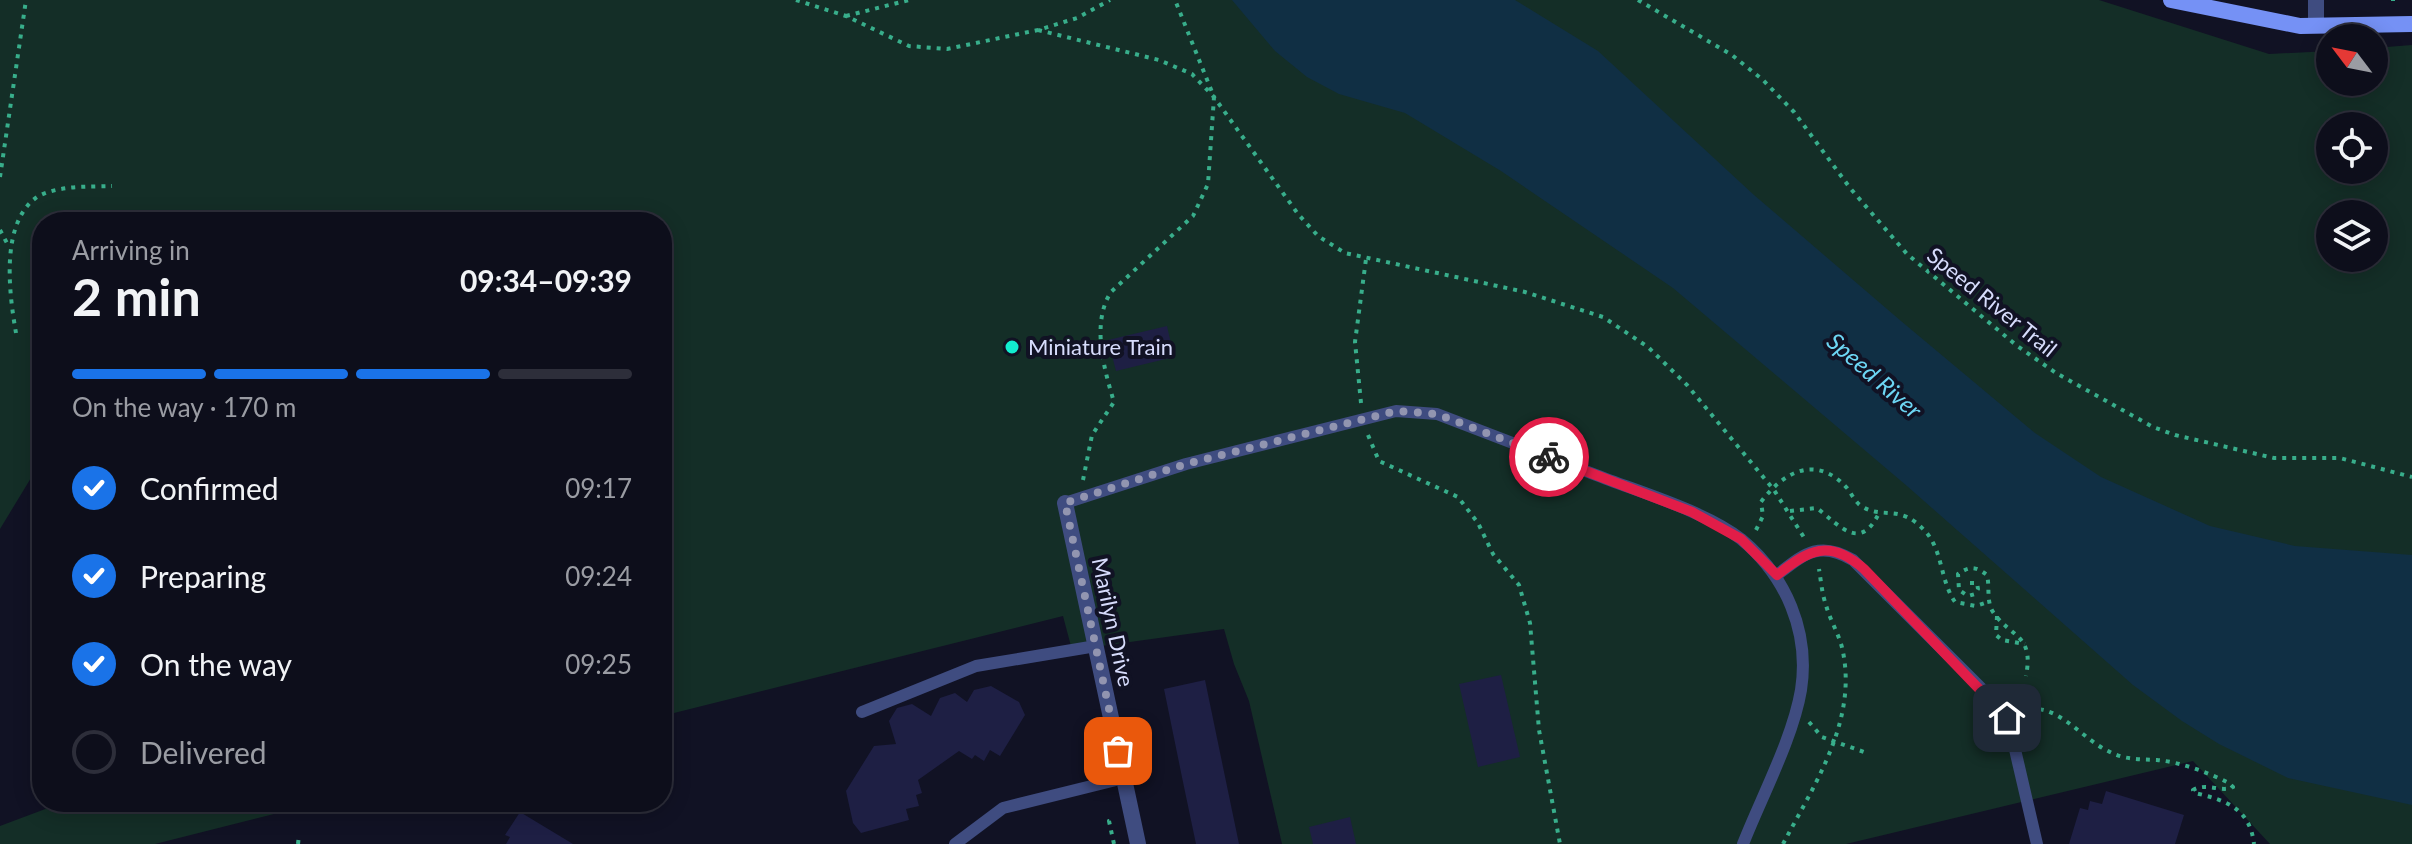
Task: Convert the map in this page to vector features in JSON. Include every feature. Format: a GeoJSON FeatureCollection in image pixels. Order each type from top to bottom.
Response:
{"type":"FeatureCollection","features":[{"type":"Feature","properties":{"kind":"street"},"geometry":{"type":"LineString","coordinates":[[2171,0],[2300,26],[2316,25]]}},
{"type":"Feature","properties":{"kind":"street"},"geometry":{"type":"LineString","coordinates":[[2316,0],[2316,24]]}},
{"type":"Feature","properties":{"kind":"street"},"geometry":{"type":"LineString","coordinates":[[2388,24],[2412,24]]}},
{"type":"Feature","properties":{"kind":"street","name":"Marilyn Drive"},"geometry":{"type":"LineString","coordinates":[[1065,503],[1138,844]]}},
{"type":"Feature","properties":{"kind":"lane"},"geometry":{"type":"LineString","coordinates":[[1065,503],[1186,464],[1396,411],[1437,414],[1692,512],[1741,539],[1777,575],[1793,610],[1803,650],[1801,691],[1795,715],[1743,844]]}},
{"type":"Feature","properties":{"kind":"lane"},"geometry":{"type":"LineString","coordinates":[[1777,575],[1812,552],[1833,550],[1853,560],[2002,709],[2010,728],[2037,844]]}},
{"type":"Feature","properties":{"kind":"lane"},"geometry":{"type":"LineString","coordinates":[[862,712],[976,666],[1096,646]]}},
{"type":"Feature","properties":{"kind":"lane"},"geometry":{"type":"LineString","coordinates":[[955,844],[1003,808],[1124,778]]}},
{"type":"Feature","properties":{"kind":"path"},"geometry":{"type":"LineString","coordinates":[[0,177],[26,0]]}},
{"type":"Feature","properties":{"kind":"path"},"geometry":{"type":"LineString","coordinates":[[796,0],[846,16],[909,46],[947,49],[1038,30],[1077,18],[1110,0]]}},
{"type":"Feature","properties":{"kind":"path"},"geometry":{"type":"LineString","coordinates":[[846,16],[909,0]]}},
{"type":"Feature","properties":{"kind":"path"},"geometry":{"type":"LineString","coordinates":[[1065,503],[1082,488],[1092,435],[1114,402],[1102,348],[1104,302],[1193,216],[1208,184],[1214,97],[1175,0]]}},
{"type":"Feature","properties":{"kind":"path","name":"Speed River Trail"},"geometry":{"type":"LineString","coordinates":[[1638,0],[1732,55],[1763,80],[1794,112],[1850,188],[1907,254],[2016,345],[2056,373],[2153,427],[2175,435],[2274,458],[2340,458],[2412,477]]}},
{"type":"Feature","properties":{"kind":"path"},"geometry":{"type":"LineString","coordinates":[[1038,30],[1159,60],[1192,74],[1214,97],[1298,214],[1318,236],[1345,253],[1525,292],[1603,317],[1665,362],[1790,511],[1819,569],[1826,608],[1838,630],[1844,655],[1844,692],[1836,743],[1783,844]]}},
{"type":"Feature","properties":{"kind":"path"},"geometry":{"type":"LineString","coordinates":[[16,333],[10,301],[9,248],[19,216],[37,197],[70,188],[112,186]]}},
{"type":"Feature","properties":{"kind":"path"},"geometry":{"type":"LineString","coordinates":[[0,230],[9,248]]}},
{"type":"Feature","properties":{"kind":"path"},"geometry":{"type":"LineString","coordinates":[[1366,259],[1355,342],[1357,380],[1364,419],[1379,461],[1458,497],[1478,523],[1493,554],[1519,585],[1530,623],[1539,730],[1560,844]]}},
{"type":"Feature","properties":{"kind":"path"},"geometry":{"type":"LineString","coordinates":[[1746,546],[1761,522],[1761,502],[1799,471],[1814,467],[1829,473],[1864,508],[1907,516],[1926,531],[1937,551],[1943,580],[1955,602],[1976,606],[1988,602]]}},
{"type":"Feature","properties":{"kind":"path"},"geometry":{"type":"LineString","coordinates":[[1790,511],[1817,508],[1840,529],[1852,534],[1864,533],[1872,528],[1880,511]]}},
{"type":"Feature","properties":{"kind":"path"},"geometry":{"type":"LineString","coordinates":[[1970,583],[1977,583],[1978,589],[1968,596],[1959,590],[1956,581],[1958,574],[1969,567],[1978,568],[1987,575],[1988,602],[1997,616],[2025,644],[2029,663],[2026,676]]}},
{"type":"Feature","properties":{"kind":"path"},"geometry":{"type":"LineString","coordinates":[[1997,616],[1996,635],[2002,640],[2025,644]]}},
{"type":"Feature","properties":{"kind":"path"},"geometry":{"type":"LineString","coordinates":[[2019,711],[2031,707],[2046,709],[2105,750],[2123,758],[2159,760],[2192,768],[2229,783],[2233,787],[2229,790],[2201,786],[2193,790],[2226,800],[2253,832],[2254,844]]}},
{"type":"Feature","properties":{"kind":"path"},"geometry":{"type":"LineString","coordinates":[[1795,715],[1810,723],[1822,737],[1864,752]]}},
{"type":"Feature","properties":{"kind":"path"},"geometry":{"type":"LineString","coordinates":[[298,844],[299,835]]}},
{"type":"Feature","properties":{"kind":"green space"},"geometry":{"type":"Polygon","coordinates":[[[0,0],[2099,0],[2269,54],[2316,52],[2316,96],[2388,96],[2388,47],[2412,45],[2412,844],[2270,844],[2193,761],[1846,844],[1282,844],[1249,701],[1224,629],[1072,650],[1063,616],[672,714],[672,212],[32,212],[32,476],[0,529],[0,0]]]}},
{"type":"Feature","properties":{"kind":"green space"},"geometry":{"type":"Polygon","coordinates":[[[37,812],[282,812],[155,844],[0,844],[0,826],[37,812]]]}},
{"type":"Feature","properties":{"kind":"water","name":"Speed River"},"geometry":{"type":"Polygon","coordinates":[[[1232,0],[1515,0],[1598,51],[1754,195],[1901,321],[2035,433],[2101,477],[2210,526],[2295,546],[2412,555],[2412,805],[2288,778],[2219,744],[2182,721],[2133,685],[1907,486],[1673,288],[1501,171],[1405,113],[1339,94],[1307,77],[1275,51],[1232,0]]]}},
{"type":"Feature","properties":{"kind":"building"},"geometry":{"type":"Polygon","coordinates":[[[1167,326],[1174,357],[1116,371],[1108,340],[1167,326]]]}},
{"type":"Feature","properties":{"kind":"building"},"geometry":{"type":"Polygon","coordinates":[[[1501,675],[1520,757],[1478,767],[1459,684],[1501,675]]]}},
{"type":"Feature","properties":{"kind":"building"},"geometry":{"type":"Polygon","coordinates":[[[1205,680],[1239,844],[1196,844],[1183,782],[1164,689],[1205,680]]]}},
{"type":"Feature","properties":{"kind":"building"},"geometry":{"type":"Polygon","coordinates":[[[991,686],[1019,702],[1025,715],[1000,756],[990,750],[984,761],[975,755],[972,759],[959,751],[918,780],[922,793],[916,795],[919,806],[906,809],[909,820],[861,833],[853,823],[846,791],[874,746],[896,744],[889,721],[897,708],[912,704],[931,716],[940,698],[955,693],[967,702],[974,690],[991,686]]]}},
{"type":"Feature","properties":{"kind":"building"},"geometry":{"type":"Polygon","coordinates":[[[2106,791],[2184,815],[2175,844],[2069,844],[2080,808],[2088,810],[2090,801],[2102,804],[2106,791]]]}},
{"type":"Feature","properties":{"kind":"building"},"geometry":{"type":"Polygon","coordinates":[[[520,812],[573,844],[506,844],[510,837],[505,835],[520,812]]]}},
{"type":"Feature","properties":{"kind":"building"},"geometry":{"type":"Polygon","coordinates":[[[1350,817],[1356,844],[1313,844],[1309,827],[1350,817]]]}},
{"type":"Feature","properties":{"kind":"way so far"},"geometry":{"type":"LineString","coordinates":[[1118,751],[1065,503],[1186,464],[1396,411],[1437,414],[1549,457]]}},
{"type":"Feature","properties":{"kind":"place","name":"Miniature Train"},"geometry":{"type":"Point","coordinates":[1012,347]}},
{"type":"Feature","properties":{"kind":"route"},"geometry":{"type":"LineString","coordinates":[[1549,457],[1692,512],[1741,539],[1777,575],[1812,552],[1833,550],[1842,553],[1864,569],[2002,709],[2007,718]]}}]}
